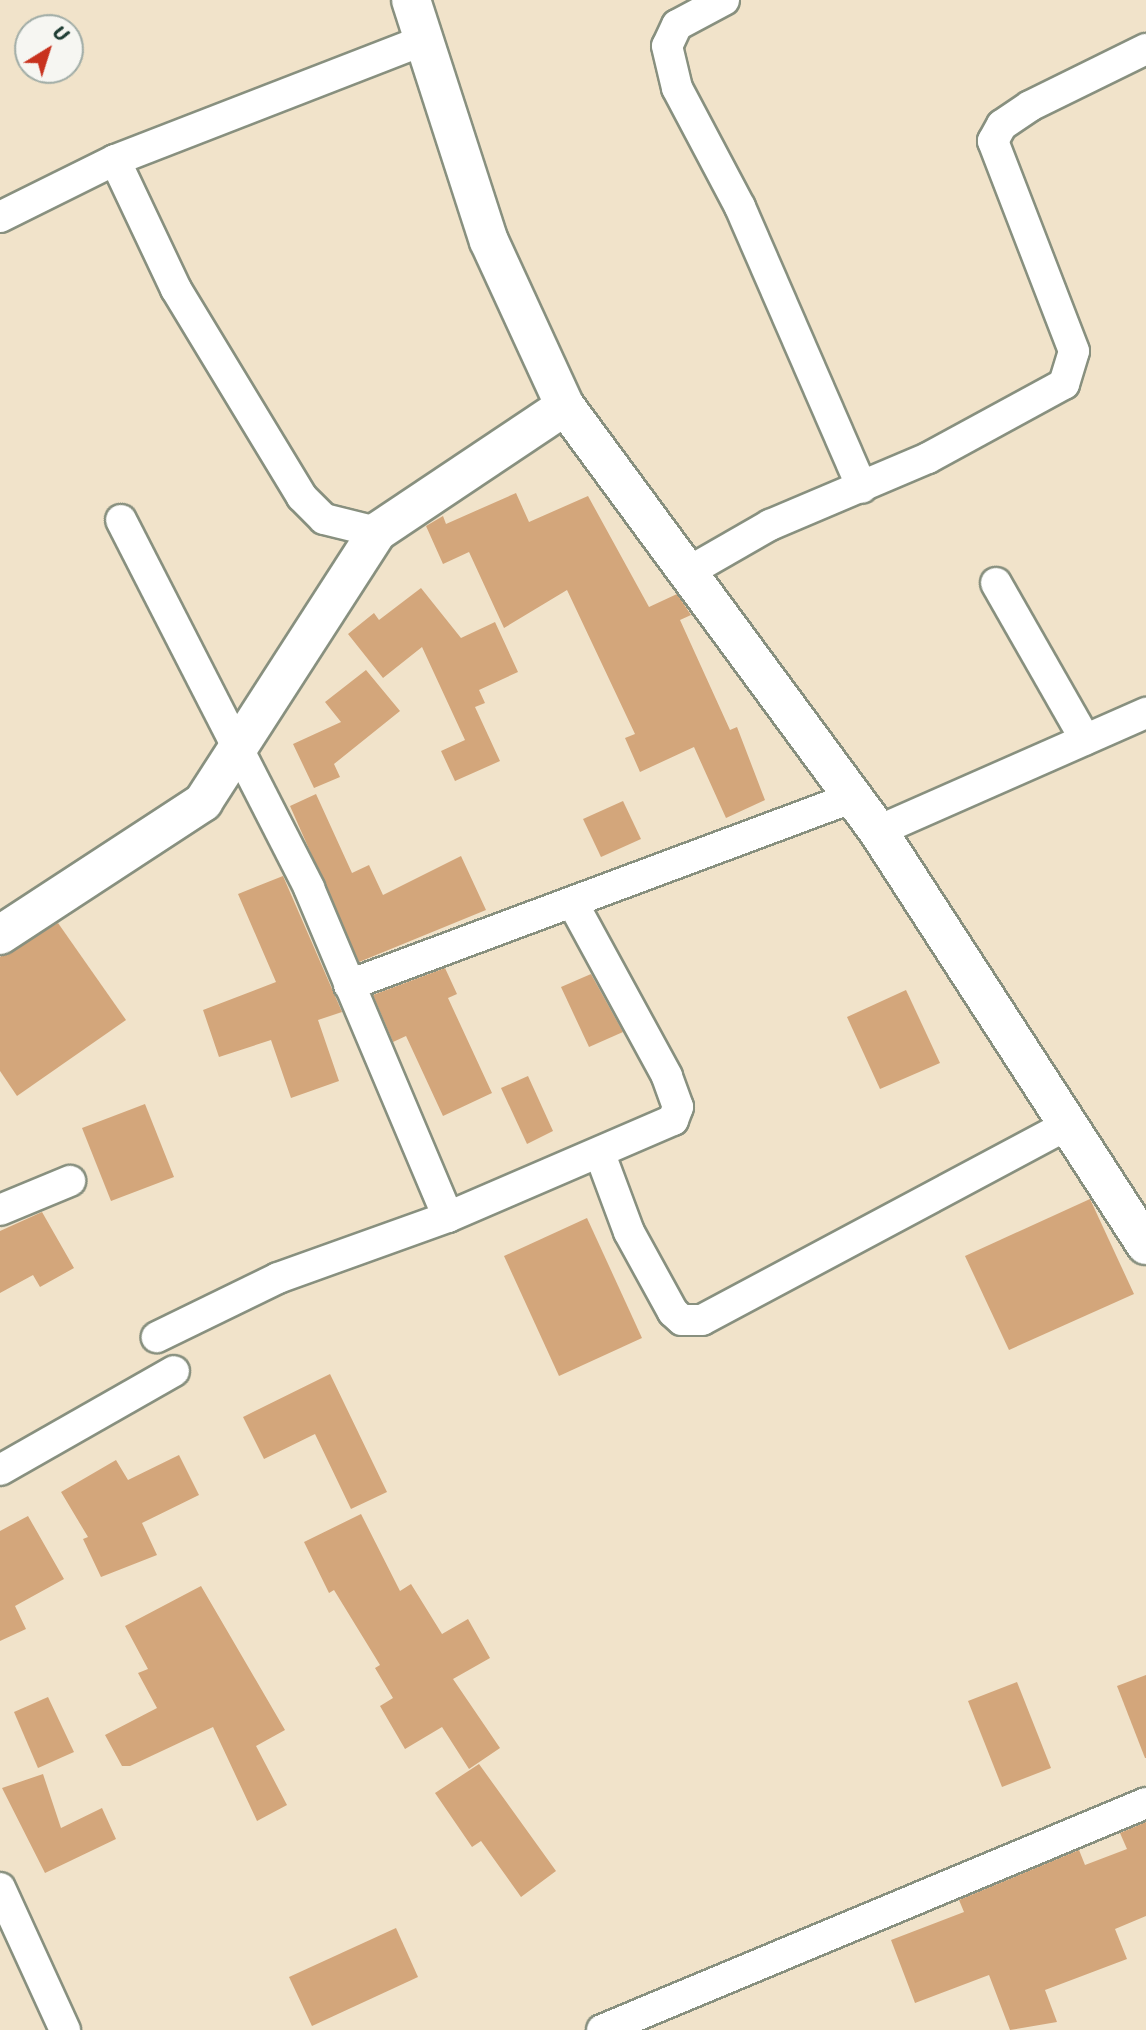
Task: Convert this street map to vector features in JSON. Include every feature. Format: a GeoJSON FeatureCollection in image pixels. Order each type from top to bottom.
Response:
{"type":"FeatureCollection","features":[{"type":"Feature","properties":{"kind":"street"},"geometry":{"type":"LineString","coordinates":[[411,0],[489,241],[565,407],[851,798],[878,831],[1065,1127],[1146,1245]]}},
{"type":"Feature","properties":{"kind":"street"},"geometry":{"type":"LineString","coordinates":[[724,0],[677,26],[667,46],[677,88],[740,207],[862,488]]}},
{"type":"Feature","properties":{"kind":"street"},"geometry":{"type":"LineString","coordinates":[[0,217],[115,160],[424,40]]}},
{"type":"Feature","properties":{"kind":"street"},"geometry":{"type":"LineString","coordinates":[[688,572],[770,525],[862,488],[1064,384],[1074,351],[993,141],[1002,125],[1030,106],[1146,49]]}},
{"type":"Feature","properties":{"kind":"street"},"geometry":{"type":"LineString","coordinates":[[115,160],[176,289],[302,497],[324,519],[377,532]]}},
{"type":"Feature","properties":{"kind":"street"},"geometry":{"type":"LineString","coordinates":[[0,935],[191,813],[242,750],[377,532],[565,407]]}},
{"type":"Feature","properties":{"kind":"street"},"geometry":{"type":"LineString","coordinates":[[121,520],[242,750],[349,985],[448,1217]]}},
{"type":"Feature","properties":{"kind":"street"},"geometry":{"type":"LineString","coordinates":[[996,583],[1085,739]]}},
{"type":"Feature","properties":{"kind":"street"},"geometry":{"type":"LineString","coordinates":[[878,831],[1146,713]]}},
{"type":"Feature","properties":{"kind":"street"},"geometry":{"type":"LineString","coordinates":[[349,985],[851,798]]}},
{"type":"Feature","properties":{"kind":"street"},"geometry":{"type":"LineString","coordinates":[[157,1337],[278,1278],[448,1217],[673,1121],[678,1107],[624,989],[572,902]]}},
{"type":"Feature","properties":{"kind":"street"},"geometry":{"type":"LineString","coordinates":[[600,1154],[629,1232],[673,1312],[682,1320],[702,1320],[1065,1127]]}},
{"type":"Feature","properties":{"kind":"street"},"geometry":{"type":"LineString","coordinates":[[0,1210],[70,1181]]}},
{"type":"Feature","properties":{"kind":"street"},"geometry":{"type":"LineString","coordinates":[[0,1470],[174,1371]]}},
{"type":"Feature","properties":{"kind":"street"},"geometry":{"type":"LineString","coordinates":[[602,2030],[1146,1803]]}},
{"type":"Feature","properties":{"kind":"street"},"geometry":{"type":"LineString","coordinates":[[4,1905],[65,2030]]}},
{"type":"Feature","properties":{"kind":"building"},"geometry":{"type":"Polygon","coordinates":[[[516,493],[529,522],[588,496],[649,607],[677,594],[691,615],[680,620],[730,730],[737,727],[765,800],[726,818],[694,747],[640,772],[625,738],[635,734],[567,590],[504,628],[469,552],[443,564],[426,526],[443,516],[446,524],[516,493]]]}},
{"type":"Feature","properties":{"kind":"building"},"geometry":{"type":"Polygon","coordinates":[[[421,588],[461,638],[495,622],[518,672],[479,690],[485,703],[475,707],[500,761],[455,781],[441,751],[465,740],[422,647],[383,678],[348,634],[374,613],[379,620],[421,588]]]}},
{"type":"Feature","properties":{"kind":"building"},"geometry":{"type":"Polygon","coordinates":[[[366,670],[400,711],[334,764],[340,777],[314,788],[293,744],[341,722],[325,702],[366,670]]]}},
{"type":"Feature","properties":{"kind":"building"},"geometry":{"type":"Polygon","coordinates":[[[316,794],[352,873],[369,865],[383,895],[461,856],[486,910],[359,962],[290,806],[316,794]]]}},
{"type":"Feature","properties":{"kind":"building"},"geometry":{"type":"Polygon","coordinates":[[[623,801],[641,839],[601,857],[583,819],[623,801]]]}},
{"type":"Feature","properties":{"kind":"building"},"geometry":{"type":"Polygon","coordinates":[[[283,876],[342,1012],[318,1020],[339,1081],[291,1098],[271,1040],[219,1057],[203,1010],[276,982],[238,894],[283,876]]]}},
{"type":"Feature","properties":{"kind":"building"},"geometry":{"type":"Polygon","coordinates":[[[58,923],[126,1020],[17,1096],[0,1071],[0,957],[58,923]]]}},
{"type":"Feature","properties":{"kind":"building"},"geometry":{"type":"Polygon","coordinates":[[[445,968],[457,994],[448,998],[492,1093],[443,1116],[406,1036],[393,1042],[373,995],[445,968]]]}},
{"type":"Feature","properties":{"kind":"building"},"geometry":{"type":"Polygon","coordinates":[[[591,974],[623,1032],[589,1047],[561,987],[591,974]]]}},
{"type":"Feature","properties":{"kind":"building"},"geometry":{"type":"Polygon","coordinates":[[[906,990],[940,1063],[880,1089],[847,1017],[906,990]]]}},
{"type":"Feature","properties":{"kind":"building"},"geometry":{"type":"Polygon","coordinates":[[[528,1076],[553,1131],[527,1144],[501,1088],[528,1076]]]}},
{"type":"Feature","properties":{"kind":"building"},"geometry":{"type":"Polygon","coordinates":[[[145,1104],[174,1177],[111,1201],[82,1128],[145,1104]]]}},
{"type":"Feature","properties":{"kind":"building"},"geometry":{"type":"Polygon","coordinates":[[[1090,1199],[1134,1294],[1009,1350],[965,1256],[1090,1199]]]}},
{"type":"Feature","properties":{"kind":"building"},"geometry":{"type":"Polygon","coordinates":[[[42,1212],[74,1268],[40,1287],[33,1275],[0,1293],[0,1231],[42,1212]]]}},
{"type":"Feature","properties":{"kind":"building"},"geometry":{"type":"Polygon","coordinates":[[[587,1218],[642,1338],[559,1376],[504,1256],[587,1218]]]}},
{"type":"Feature","properties":{"kind":"building"},"geometry":{"type":"Polygon","coordinates":[[[330,1374],[387,1492],[351,1509],[315,1434],[264,1459],[243,1417],[330,1374]]]}},
{"type":"Feature","properties":{"kind":"building"},"geometry":{"type":"Polygon","coordinates":[[[179,1455],[199,1495],[142,1523],[157,1555],[101,1577],[83,1539],[88,1537],[61,1492],[116,1460],[128,1480],[179,1455]]]}},
{"type":"Feature","properties":{"kind":"building"},"geometry":{"type":"Polygon","coordinates":[[[361,1514],[400,1591],[411,1584],[442,1634],[468,1619],[490,1658],[453,1679],[500,1748],[469,1769],[442,1727],[405,1749],[380,1706],[393,1698],[375,1668],[380,1665],[334,1590],[329,1593],[304,1542],[361,1514]]]}},
{"type":"Feature","properties":{"kind":"building"},"geometry":{"type":"Polygon","coordinates":[[[28,1516],[64,1579],[15,1606],[26,1629],[0,1641],[0,1531],[28,1516]]]}},
{"type":"Feature","properties":{"kind":"building"},"geometry":{"type":"Polygon","coordinates":[[[201,1586],[285,1730],[256,1746],[287,1805],[257,1821],[213,1727],[130,1766],[122,1766],[105,1735],[157,1708],[138,1673],[148,1669],[125,1626],[201,1586]]]}},
{"type":"Feature","properties":{"kind":"building"},"geometry":{"type":"Polygon","coordinates":[[[1146,1675],[1146,1758],[1145,1758],[1117,1686],[1146,1675]]]}},
{"type":"Feature","properties":{"kind":"building"},"geometry":{"type":"Polygon","coordinates":[[[1017,1682],[1051,1768],[1002,1787],[968,1701],[1017,1682]]]}},
{"type":"Feature","properties":{"kind":"building"},"geometry":{"type":"Polygon","coordinates":[[[48,1697],[74,1752],[38,1768],[14,1712],[48,1697]]]}},
{"type":"Feature","properties":{"kind":"building"},"geometry":{"type":"Polygon","coordinates":[[[479,1764],[556,1871],[521,1897],[481,1841],[472,1847],[435,1793],[479,1764]]]}},
{"type":"Feature","properties":{"kind":"building"},"geometry":{"type":"Polygon","coordinates":[[[43,1774],[61,1828],[102,1808],[116,1839],[45,1873],[2,1788],[43,1774]]]}},
{"type":"Feature","properties":{"kind":"building"},"geometry":{"type":"Polygon","coordinates":[[[1146,1822],[1146,1916],[1115,1929],[1127,1959],[1045,1990],[1057,2022],[1010,2030],[989,1975],[915,2003],[891,1940],[964,1912],[959,1900],[1079,1850],[1085,1865],[1127,1849],[1120,1833],[1146,1822]]]}},
{"type":"Feature","properties":{"kind":"building"},"geometry":{"type":"Polygon","coordinates":[[[396,1928],[418,1977],[312,2026],[289,1977],[396,1928]]]}}]}
